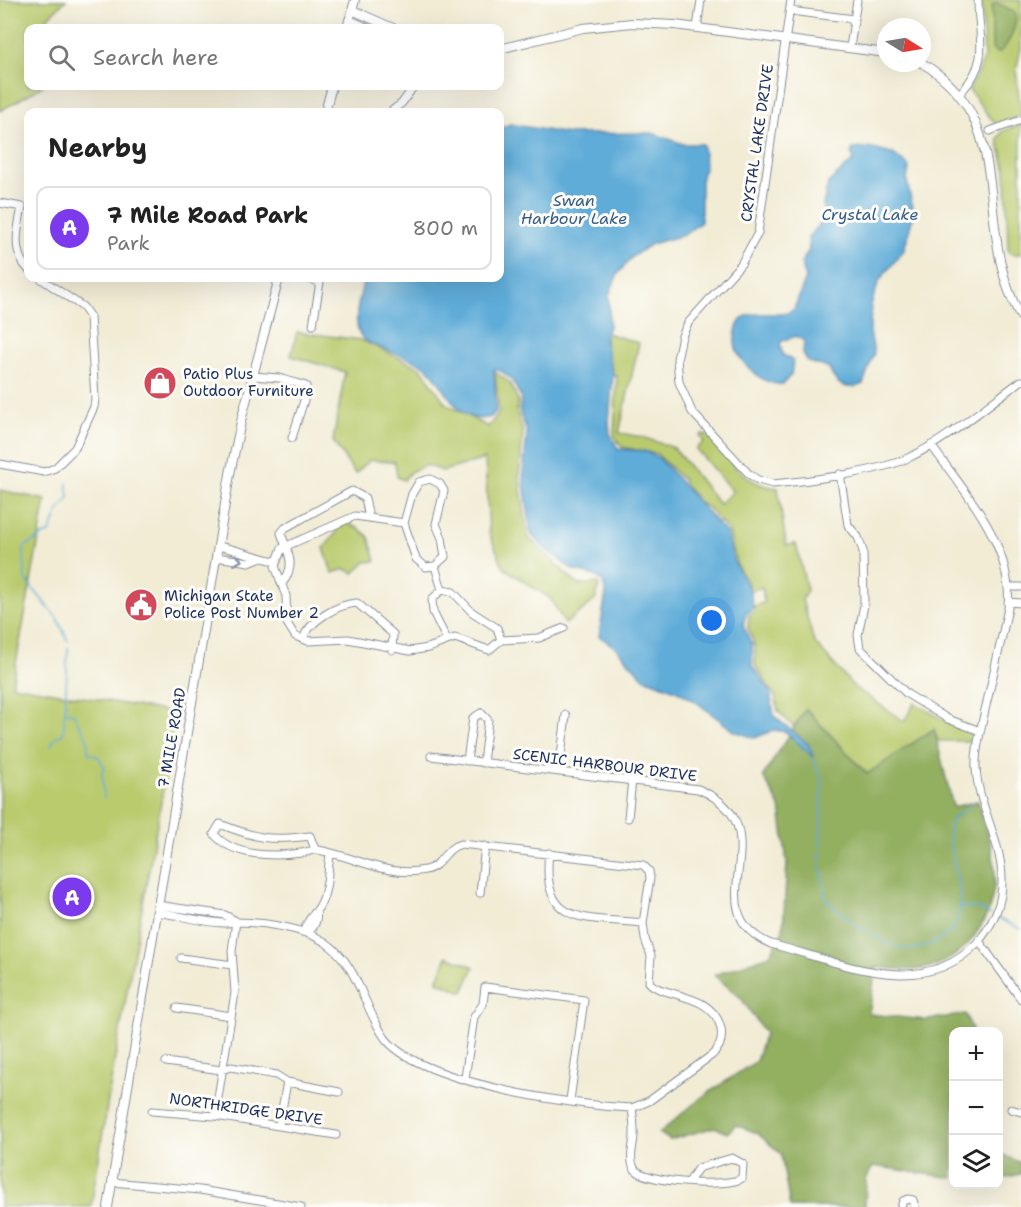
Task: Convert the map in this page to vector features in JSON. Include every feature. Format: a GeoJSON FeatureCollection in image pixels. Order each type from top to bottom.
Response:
{"type":"FeatureCollection","features":[{"type":"Feature","properties":{"kind":"street"},"geometry":{"type":"LineString","coordinates":[[348,24],[355,0]]}},
{"type":"Feature","properties":{"kind":"street"},"geometry":{"type":"LineString","coordinates":[[697,28],[701,0]]}},
{"type":"Feature","properties":{"kind":"street","name":"CRYSTAL LAKE DRIVE"},"geometry":{"type":"LineString","coordinates":[[792,0],[758,233],[741,264],[686,327],[678,352],[677,373],[682,393],[692,412],[754,478],[773,484],[889,465],[931,445],[1021,381]]}},
{"type":"Feature","properties":{"kind":"street"},"geometry":{"type":"LineString","coordinates":[[850,48],[857,0]]}},
{"type":"Feature","properties":{"kind":"street"},"geometry":{"type":"LineString","coordinates":[[962,91],[977,70],[981,58],[978,0]]}},
{"type":"Feature","properties":{"kind":"street"},"geometry":{"type":"LineString","coordinates":[[352,10],[384,24]]}},
{"type":"Feature","properties":{"kind":"street"},"geometry":{"type":"LineString","coordinates":[[790,11],[854,19]]}},
{"type":"Feature","properties":{"kind":"street"},"geometry":{"type":"LineString","coordinates":[[504,49],[606,25],[644,23],[877,52]]}},
{"type":"Feature","properties":{"kind":"street"},"geometry":{"type":"LineString","coordinates":[[931,68],[944,75],[962,91],[979,110],[992,136],[1021,120]]}},
{"type":"Feature","properties":{"kind":"street"},"geometry":{"type":"LineString","coordinates":[[326,108],[331,90]]}},
{"type":"Feature","properties":{"kind":"street"},"geometry":{"type":"LineString","coordinates":[[395,108],[411,90]]}},
{"type":"Feature","properties":{"kind":"street"},"geometry":{"type":"LineString","coordinates":[[1001,192],[1004,268],[1011,296],[1021,317]]}},
{"type":"Feature","properties":{"kind":"street"},"geometry":{"type":"LineString","coordinates":[[0,203],[24,207]]}},
{"type":"Feature","properties":{"kind":"street"},"geometry":{"type":"LineString","coordinates":[[24,210],[16,238],[24,264]]}},
{"type":"Feature","properties":{"kind":"street"},"geometry":{"type":"LineString","coordinates":[[0,465],[38,472],[55,468],[75,448],[94,407],[88,313],[45,282]]}},
{"type":"Feature","properties":{"kind":"street","name":"7 MILE ROAD"},"geometry":{"type":"LineString","coordinates":[[108,1207],[156,908],[235,447],[278,282]]}},
{"type":"Feature","properties":{"kind":"street"},"geometry":{"type":"LineString","coordinates":[[313,325],[320,282]]}},
{"type":"Feature","properties":{"kind":"street"},"geometry":{"type":"LineString","coordinates":[[253,376],[288,380],[306,386],[308,391],[292,438]]}},
{"type":"Feature","properties":{"kind":"street","name":"SCENIC HARBOUR DRIVE"},"geometry":{"type":"LineString","coordinates":[[431,756],[698,789],[715,797],[728,809],[737,826],[742,842],[736,888],[737,908],[748,928],[765,941],[873,971],[905,975],[926,973],[946,966],[964,955],[979,941],[996,913],[1002,880],[999,850],[977,778],[976,756],[1008,603],[1008,587],[1005,565],[993,535],[931,445]]}},
{"type":"Feature","properties":{"kind":"street"},"geometry":{"type":"LineString","coordinates":[[840,474],[848,525],[858,537],[863,551],[864,604],[858,635],[860,648],[907,694],[948,719],[980,731]]}},
{"type":"Feature","properties":{"kind":"street"},"geometry":{"type":"LineString","coordinates":[[430,479],[440,484],[444,491],[436,524],[442,538],[445,557],[435,566],[426,567],[416,560],[404,522],[412,494],[419,482],[430,479]]}},
{"type":"Feature","properties":{"kind":"street"},"geometry":{"type":"LineString","coordinates":[[282,584],[291,564],[287,545],[281,533],[285,528],[352,491],[365,498],[369,518]]}},
{"type":"Feature","properties":{"kind":"street"},"geometry":{"type":"LineString","coordinates":[[404,522],[356,516],[282,549],[275,561],[276,573],[286,596],[287,623],[295,636],[317,641],[348,639],[392,650],[418,651],[447,640],[463,639],[489,650],[501,640],[538,638],[564,628]]}},
{"type":"Feature","properties":{"kind":"street"},"geometry":{"type":"LineString","coordinates":[[218,546],[251,552],[259,558],[275,561]]}},
{"type":"Feature","properties":{"kind":"street"},"geometry":{"type":"LineString","coordinates":[[216,557],[249,562],[259,558]]}},
{"type":"Feature","properties":{"kind":"street"},"geometry":{"type":"LineString","coordinates":[[435,566],[442,590]]}},
{"type":"Feature","properties":{"kind":"street"},"geometry":{"type":"LineString","coordinates":[[1008,587],[1021,587]]}},
{"type":"Feature","properties":{"kind":"street"},"geometry":{"type":"LineString","coordinates":[[442,590],[432,599],[433,612],[447,640]]}},
{"type":"Feature","properties":{"kind":"street"},"geometry":{"type":"LineString","coordinates":[[442,590],[453,592],[472,612],[497,628],[501,640]]}},
{"type":"Feature","properties":{"kind":"street"},"geometry":{"type":"LineString","coordinates":[[303,639],[312,624],[348,603],[357,603],[393,634],[392,650]]}},
{"type":"Feature","properties":{"kind":"street"},"geometry":{"type":"LineString","coordinates":[[1008,603],[1021,603]]}},
{"type":"Feature","properties":{"kind":"street"},"geometry":{"type":"LineString","coordinates":[[467,761],[473,718],[481,713],[488,720],[483,763]]}},
{"type":"Feature","properties":{"kind":"street"},"geometry":{"type":"LineString","coordinates":[[559,772],[566,715]]}},
{"type":"Feature","properties":{"kind":"street"},"geometry":{"type":"LineString","coordinates":[[628,818],[632,780]]}},
{"type":"Feature","properties":{"kind":"street"},"geometry":{"type":"LineString","coordinates":[[156,908],[225,923],[236,921],[307,932],[334,949],[347,964],[388,1041],[414,1062],[504,1090],[632,1108],[650,1101],[719,1048],[722,1037],[718,1021],[702,1004],[687,996],[656,988],[650,984],[648,978],[651,956],[645,939],[643,923],[650,878],[645,866],[458,844],[450,849],[436,866],[416,872],[386,871],[315,849],[287,855],[258,854],[231,847],[214,834],[220,824],[263,839],[277,840],[310,836],[315,849]]}},
{"type":"Feature","properties":{"kind":"street"},"geometry":{"type":"LineString","coordinates":[[480,893],[485,846]]}},
{"type":"Feature","properties":{"kind":"street"},"geometry":{"type":"LineString","coordinates":[[307,932],[312,930],[317,917],[316,911],[325,890],[330,853]]}},
{"type":"Feature","properties":{"kind":"street"},"geometry":{"type":"LineString","coordinates":[[549,853],[550,889],[553,900],[561,909],[574,915],[643,923]]}},
{"type":"Feature","properties":{"kind":"street"},"geometry":{"type":"LineString","coordinates":[[215,1116],[235,987],[232,951],[236,921]]}},
{"type":"Feature","properties":{"kind":"street"},"geometry":{"type":"LineString","coordinates":[[979,941],[1021,999]]}},
{"type":"Feature","properties":{"kind":"street"},"geometry":{"type":"LineString","coordinates":[[181,958],[233,965]]}},
{"type":"Feature","properties":{"kind":"street"},"geometry":{"type":"LineString","coordinates":[[465,1078],[474,1017],[483,1004],[485,987],[584,1000],[570,1100]]}},
{"type":"Feature","properties":{"kind":"street"},"geometry":{"type":"LineString","coordinates":[[177,1008],[231,1016]]}},
{"type":"Feature","properties":{"kind":"street","name":"NORTHRIDGE DRIVE"},"geometry":{"type":"LineString","coordinates":[[166,1062],[221,1070],[231,1067],[276,1075],[288,1082],[339,1092]]}},
{"type":"Feature","properties":{"kind":"street"},"geometry":{"type":"LineString","coordinates":[[279,1126],[288,1082]]}},
{"type":"Feature","properties":{"kind":"street"},"geometry":{"type":"LineString","coordinates":[[632,1108],[634,1133],[632,1162],[635,1171],[646,1177],[689,1182],[735,1183],[743,1176],[743,1164],[732,1158],[698,1168],[689,1182]]}},
{"type":"Feature","properties":{"kind":"street"},"geometry":{"type":"LineString","coordinates":[[1011,1109],[1021,1112]]}},
{"type":"Feature","properties":{"kind":"street","name":"NORTHRIDGE DRIVE"},"geometry":{"type":"LineString","coordinates":[[152,1111],[215,1116],[336,1135]]}},
{"type":"Feature","properties":{"kind":"street"},"geometry":{"type":"LineString","coordinates":[[112,1182],[200,1190],[301,1207]]}},
{"type":"Feature","properties":{"kind":"street"},"geometry":{"type":"LineString","coordinates":[[901,1207],[903,1201],[908,1199],[913,1200],[915,1207]]}},
{"type":"Feature","properties":{"kind":"green space"},"geometry":{"type":"Polygon","coordinates":[[[0,0],[66,0],[47,18],[49,24],[24,24],[24,90],[36,90],[0,111],[0,0]]]}},
{"type":"Feature","properties":{"kind":"green space"},"geometry":{"type":"Polygon","coordinates":[[[982,0],[1021,0],[1021,49],[1016,70],[1021,116],[997,125],[969,90],[984,58],[982,0]]]}},
{"type":"Feature","properties":{"kind":"green space"},"geometry":{"type":"Polygon","coordinates":[[[997,3],[1015,12],[1016,17],[1009,40],[998,53],[992,49],[992,5],[997,3]]]}},
{"type":"Feature","properties":{"kind":"green space"},"geometry":{"type":"Polygon","coordinates":[[[1021,124],[1021,254],[1012,254],[1008,250],[1006,171],[998,139],[1003,131],[1021,124]]]}},
{"type":"Feature","properties":{"kind":"green space"},"geometry":{"type":"Polygon","coordinates":[[[297,332],[361,340],[421,368],[446,404],[488,427],[499,413],[495,372],[510,383],[518,400],[517,412],[523,432],[519,475],[528,537],[578,585],[599,583],[596,599],[565,624],[550,598],[504,568],[489,533],[485,459],[443,471],[426,465],[410,472],[404,480],[397,477],[395,462],[370,460],[355,474],[333,441],[345,372],[291,356],[297,332]]]}},
{"type":"Feature","properties":{"kind":"green space"},"geometry":{"type":"Polygon","coordinates":[[[606,333],[639,343],[619,433],[642,437],[674,448],[719,504],[733,492],[696,449],[704,442],[700,437],[702,434],[708,436],[730,462],[747,477],[766,486],[778,488],[786,545],[796,544],[807,590],[802,600],[814,642],[854,687],[904,721],[915,703],[954,726],[973,733],[974,741],[938,741],[934,729],[867,774],[806,709],[794,727],[778,711],[776,698],[755,665],[755,646],[748,628],[749,615],[755,610],[753,606],[764,603],[762,587],[750,591],[747,581],[737,566],[729,532],[708,508],[696,500],[682,479],[657,454],[622,447],[614,436],[617,376],[613,374],[605,345],[606,333]]]}},
{"type":"Feature","properties":{"kind":"green space"},"geometry":{"type":"Polygon","coordinates":[[[0,490],[46,500],[12,685],[177,713],[111,1081],[91,1207],[0,1207],[0,490]]]}},
{"type":"Feature","properties":{"kind":"green space"},"geometry":{"type":"Polygon","coordinates":[[[351,522],[352,527],[357,527],[369,537],[376,561],[366,562],[354,573],[345,569],[332,573],[324,548],[337,532],[335,528],[351,522]]]}},
{"type":"Feature","properties":{"kind":"green space"},"geometry":{"type":"Polygon","coordinates":[[[806,709],[867,774],[934,729],[953,807],[978,801],[993,855],[995,880],[992,898],[978,931],[967,945],[954,956],[921,969],[876,967],[869,1014],[926,1020],[965,1014],[971,1027],[949,1027],[949,1177],[873,1166],[866,1180],[865,1207],[790,1207],[781,1154],[757,1133],[736,1125],[727,1133],[715,1127],[670,1140],[659,1133],[702,1097],[756,1061],[765,1033],[741,998],[714,975],[770,955],[783,930],[787,863],[780,807],[763,776],[806,709]]]}},
{"type":"Feature","properties":{"kind":"green space"},"geometry":{"type":"Polygon","coordinates":[[[447,956],[474,967],[463,992],[437,981],[447,956]]]}},
{"type":"Feature","properties":{"kind":"green space"},"geometry":{"type":"Polygon","coordinates":[[[1003,1155],[1021,1163],[1021,1174],[1003,1178],[1003,1155]]]}},
{"type":"Feature","properties":{"kind":"water","name":"Swan Harbour Lake"},"geometry":{"type":"Polygon","coordinates":[[[510,124],[568,134],[652,133],[683,144],[702,144],[705,165],[701,181],[701,222],[684,235],[651,244],[632,257],[618,274],[609,295],[609,326],[604,339],[613,374],[610,434],[618,449],[645,451],[659,458],[727,534],[734,562],[750,591],[753,608],[746,614],[743,625],[752,645],[752,666],[770,691],[774,716],[808,744],[814,758],[786,732],[774,730],[755,738],[734,731],[695,701],[676,690],[644,678],[616,648],[599,636],[606,593],[602,580],[573,570],[545,549],[531,534],[523,474],[527,433],[520,412],[521,397],[512,380],[501,371],[494,369],[496,411],[491,417],[479,419],[469,416],[460,410],[426,367],[372,344],[361,336],[358,330],[357,315],[363,282],[504,282],[504,126],[510,124]]]}},
{"type":"Feature","properties":{"kind":"water","name":"Crystal Lake"},"geometry":{"type":"Polygon","coordinates":[[[869,148],[893,154],[907,164],[909,168],[907,181],[914,213],[904,250],[879,281],[871,305],[870,332],[874,353],[863,384],[852,387],[842,385],[834,378],[829,368],[808,362],[803,354],[804,341],[796,336],[782,341],[780,345],[783,355],[793,361],[791,375],[783,384],[767,382],[750,369],[737,352],[735,337],[738,325],[744,318],[751,315],[787,313],[794,309],[806,278],[801,263],[809,250],[808,237],[825,219],[823,204],[828,183],[854,160],[851,153],[853,149],[869,148]]]}},
{"type":"Feature","properties":{"kind":"waterway"},"geometry":{"type":"LineString","coordinates":[[67,483],[69,498],[59,510],[50,532],[24,547],[25,579],[57,618],[68,641]]}},
{"type":"Feature","properties":{"kind":"waterway"},"geometry":{"type":"LineString","coordinates":[[68,647],[65,711],[73,713],[88,740],[88,753],[98,756],[105,768],[102,771],[104,798]]}},
{"type":"Feature","properties":{"kind":"waterway"},"geometry":{"type":"LineString","coordinates":[[51,746],[55,738],[63,734],[65,712]]}},
{"type":"Feature","properties":{"kind":"waterway"},"geometry":{"type":"LineString","coordinates":[[813,758],[822,781],[820,863],[826,899],[868,932],[893,945],[905,948],[930,945],[955,926],[960,899],[949,837],[950,825],[954,817],[972,802]]}},
{"type":"Feature","properties":{"kind":"waterway"},"geometry":{"type":"LineString","coordinates":[[959,907],[979,908],[990,915]]}},
{"type":"Feature","properties":{"kind":"waterway"},"geometry":{"type":"LineString","coordinates":[[999,919],[1021,929]]}},
{"type":"Feature","properties":{"kind":"place","name":"Patio Plus Outdoor Furniture"},"geometry":{"type":"Point","coordinates":[160,383]}},
{"type":"Feature","properties":{"kind":"place","name":"Michigan State Police Post Number 2"},"geometry":{"type":"Point","coordinates":[141,605]}},
{"type":"Feature","properties":{"kind":"place","name":"7 Mile Road Park"},"geometry":{"type":"Point","coordinates":[72,897]}}]}
